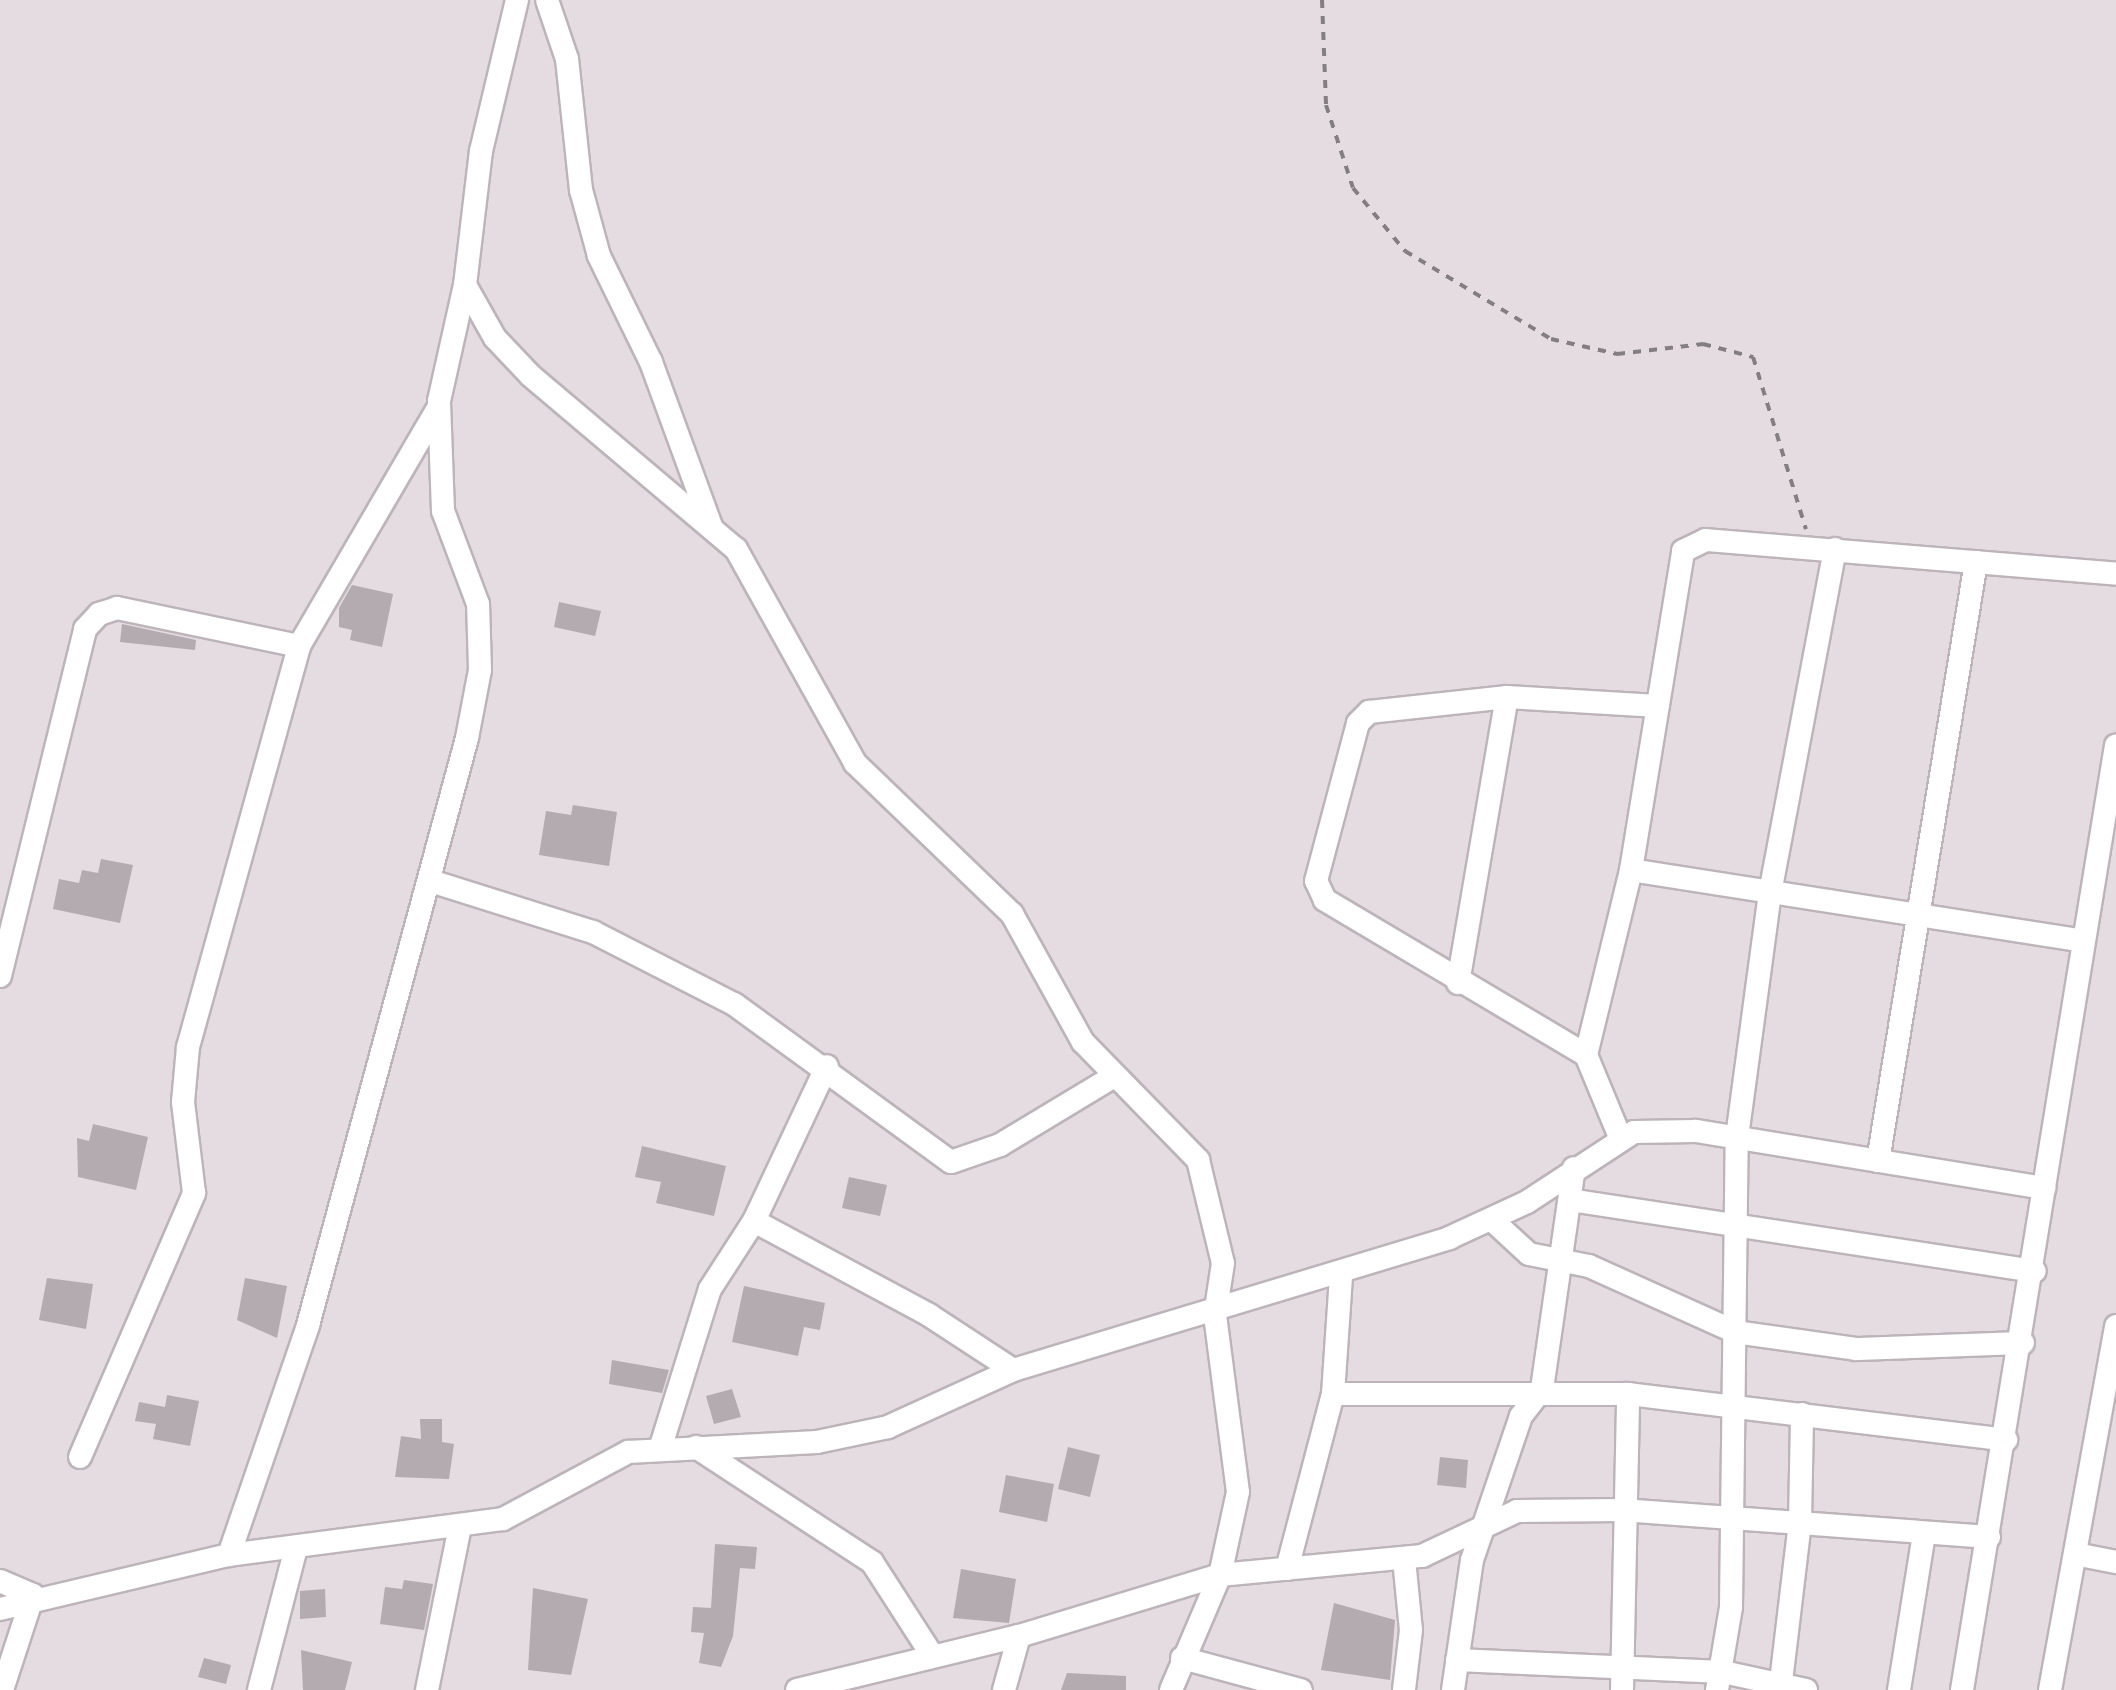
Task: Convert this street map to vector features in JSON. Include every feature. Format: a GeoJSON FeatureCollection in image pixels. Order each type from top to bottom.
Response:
{"type":"FeatureCollection","features":[{"type":"Feature","properties":{"kind":"street"},"geometry":{"type":"LineString","coordinates":[[230,1556],[308,1326],[434,882],[480,670],[478,604],[443,511],[438,407],[465,285],[480,151],[517,0]]}},
{"type":"Feature","properties":{"kind":"street"},"geometry":{"type":"LineString","coordinates":[[547,0],[567,59],[581,190],[599,256],[652,362],[710,526]]}},
{"type":"Feature","properties":{"kind":"street"},"geometry":{"type":"LineString","coordinates":[[465,285],[495,338],[531,376],[710,526],[757,580],[832,732],[891,806],[1012,914],[1111,1078],[1198,1160],[1223,1262],[1215,1315],[1238,1492],[1220,1575],[1171,1690]]}},
{"type":"Feature","properties":{"kind":"street"},"geometry":{"type":"LineString","coordinates":[[80,1458],[194,1193],[182,1102],[188,1047],[298,646],[438,407]]}},
{"type":"Feature","properties":{"kind":"street"},"geometry":{"type":"LineString","coordinates":[[1620,1137],[1586,1055],[1631,870],[1688,545],[1823,549],[2116,574]]}},
{"type":"Feature","properties":{"kind":"street"},"geometry":{"type":"LineString","coordinates":[[1720,1681],[1732,1518],[1738,1138],[1770,893],[1823,549]]}},
{"type":"Feature","properties":{"kind":"street"},"geometry":{"type":"LineString","coordinates":[[1878,1161],[1976,562]]}},
{"type":"Feature","properties":{"kind":"street"},"geometry":{"type":"LineString","coordinates":[[0,976],[85,629],[98,614],[117,608],[298,646]]}},
{"type":"Feature","properties":{"kind":"street"},"geometry":{"type":"LineString","coordinates":[[1586,1055],[1458,983],[1325,900],[1316,881],[1364,716],[1380,708],[1507,698],[1658,706]]}},
{"type":"Feature","properties":{"kind":"street"},"geometry":{"type":"LineString","coordinates":[[1458,983],[1507,698]]}},
{"type":"Feature","properties":{"kind":"street"},"geometry":{"type":"LineString","coordinates":[[1962,1690],[2035,1271],[2082,941],[2116,745]]}},
{"type":"Feature","properties":{"kind":"street"},"geometry":{"type":"LineString","coordinates":[[1631,870],[2082,941]]}},
{"type":"Feature","properties":{"kind":"street"},"geometry":{"type":"LineString","coordinates":[[434,882],[593,932],[734,1004],[827,1066],[951,1162],[1000,1145],[1111,1078]]}},
{"type":"Feature","properties":{"kind":"street"},"geometry":{"type":"LineString","coordinates":[[661,1446],[693,1328],[754,1221],[827,1066]]}},
{"type":"Feature","properties":{"kind":"street"},"geometry":{"type":"LineString","coordinates":[[0,1609],[33,1595],[230,1556],[460,1526],[537,1506],[592,1468],[661,1446],[853,1436],[1013,1370],[1340,1276],[1492,1220],[1620,1137],[1655,1130],[1738,1138],[2044,1188]]}},
{"type":"Feature","properties":{"kind":"street"},"geometry":{"type":"LineString","coordinates":[[1453,1690],[1472,1560],[1489,1524],[1521,1416],[1542,1389],[1574,1168]]}},
{"type":"Feature","properties":{"kind":"street"},"geometry":{"type":"LineString","coordinates":[[1570,1200],[1739,1220],[2035,1271]]}},
{"type":"Feature","properties":{"kind":"street"},"geometry":{"type":"LineString","coordinates":[[1492,1220],[1514,1246],[1561,1260],[1735,1332],[1856,1349],[2023,1343]]}},
{"type":"Feature","properties":{"kind":"street"},"geometry":{"type":"LineString","coordinates":[[754,1221],[929,1314],[1013,1370]]}},
{"type":"Feature","properties":{"kind":"street"},"geometry":{"type":"LineString","coordinates":[[1287,1569],[1333,1394],[1340,1276]]}},
{"type":"Feature","properties":{"kind":"street"},"geometry":{"type":"LineString","coordinates":[[2050,1690],[2116,1326]]}},
{"type":"Feature","properties":{"kind":"street"},"geometry":{"type":"LineString","coordinates":[[1333,1394],[1542,1389],[1628,1394],[2006,1440]]}},
{"type":"Feature","properties":{"kind":"street"},"geometry":{"type":"LineString","coordinates":[[1623,1679],[1622,1510],[1628,1394]]}},
{"type":"Feature","properties":{"kind":"street"},"geometry":{"type":"LineString","coordinates":[[1780,1686],[1800,1522],[1802,1414]]}},
{"type":"Feature","properties":{"kind":"street"},"geometry":{"type":"LineString","coordinates":[[696,1447],[872,1562],[930,1652]]}},
{"type":"Feature","properties":{"kind":"street"},"geometry":{"type":"LineString","coordinates":[[797,1690],[856,1682],[930,1652],[1018,1636],[1220,1575],[1404,1558],[1451,1548],[1489,1524],[1518,1512],[1622,1510],[1989,1537]]}},
{"type":"Feature","properties":{"kind":"street"},"geometry":{"type":"LineString","coordinates":[[426,1690],[460,1526]]}},
{"type":"Feature","properties":{"kind":"street"},"geometry":{"type":"LineString","coordinates":[[1899,1690],[1924,1534]]}},
{"type":"Feature","properties":{"kind":"street"},"geometry":{"type":"LineString","coordinates":[[259,1690],[296,1548]]}},
{"type":"Feature","properties":{"kind":"street"},"geometry":{"type":"LineString","coordinates":[[2075,1554],[2116,1562]]}},
{"type":"Feature","properties":{"kind":"street"},"geometry":{"type":"LineString","coordinates":[[1404,1558],[1411,1630],[1404,1690]]}},
{"type":"Feature","properties":{"kind":"street"},"geometry":{"type":"LineString","coordinates":[[0,1582],[33,1595]]}},
{"type":"Feature","properties":{"kind":"street"},"geometry":{"type":"LineString","coordinates":[[2,1690],[33,1595]]}},
{"type":"Feature","properties":{"kind":"street"},"geometry":{"type":"LineString","coordinates":[[1004,1690],[1018,1636]]}},
{"type":"Feature","properties":{"kind":"street"},"geometry":{"type":"LineString","coordinates":[[1182,1658],[1301,1690]]}},
{"type":"Feature","properties":{"kind":"street"},"geometry":{"type":"LineString","coordinates":[[1457,1660],[1623,1679],[1720,1681],[1806,1690]]}},
{"type":"Feature","properties":{"kind":"path"},"geometry":{"type":"LineString","coordinates":[[1322,0],[1326,105],[1354,188],[1404,251],[1551,339],[1617,354],[1703,344],[1754,356],[1823,549]]}},
{"type":"Feature","properties":{"kind":"building"},"geometry":{"type":"Polygon","coordinates":[[[352,585],[393,594],[382,647],[350,640],[352,630],[339,627],[339,608],[352,585]]]}},
{"type":"Feature","properties":{"kind":"building"},"geometry":{"type":"Polygon","coordinates":[[[559,602],[601,611],[595,636],[554,627],[559,602]]]}},
{"type":"Feature","properties":{"kind":"building"},"geometry":{"type":"Polygon","coordinates":[[[122,624],[196,640],[195,650],[120,642],[122,624]]]}},
{"type":"Feature","properties":{"kind":"building"},"geometry":{"type":"Polygon","coordinates":[[[573,805],[617,812],[609,866],[539,855],[546,811],[571,815],[573,805]]]}},
{"type":"Feature","properties":{"kind":"building"},"geometry":{"type":"Polygon","coordinates":[[[101,859],[133,865],[120,923],[53,909],[59,879],[79,883],[82,870],[98,873],[101,859]]]}},
{"type":"Feature","properties":{"kind":"building"},"geometry":{"type":"Polygon","coordinates":[[[93,1124],[148,1137],[136,1190],[78,1177],[77,1138],[89,1141],[93,1124]]]}},
{"type":"Feature","properties":{"kind":"building"},"geometry":{"type":"Polygon","coordinates":[[[642,1146],[726,1166],[714,1216],[656,1203],[661,1182],[635,1177],[642,1146]]]}},
{"type":"Feature","properties":{"kind":"building"},"geometry":{"type":"Polygon","coordinates":[[[849,1177],[887,1185],[880,1216],[842,1208],[849,1177]]]}},
{"type":"Feature","properties":{"kind":"building"},"geometry":{"type":"Polygon","coordinates":[[[47,1278],[93,1284],[86,1329],[39,1320],[47,1278]]]}},
{"type":"Feature","properties":{"kind":"building"},"geometry":{"type":"Polygon","coordinates":[[[245,1278],[287,1286],[277,1338],[237,1320],[245,1278]]]}},
{"type":"Feature","properties":{"kind":"building"},"geometry":{"type":"Polygon","coordinates":[[[744,1286],[825,1303],[820,1330],[804,1327],[798,1356],[732,1342],[744,1286]]]}},
{"type":"Feature","properties":{"kind":"building"},"geometry":{"type":"Polygon","coordinates":[[[612,1360],[669,1370],[662,1393],[609,1384],[612,1360]]]}},
{"type":"Feature","properties":{"kind":"building"},"geometry":{"type":"Polygon","coordinates":[[[732,1389],[741,1417],[714,1424],[706,1396],[732,1389]]]}},
{"type":"Feature","properties":{"kind":"building"},"geometry":{"type":"Polygon","coordinates":[[[167,1395],[199,1401],[190,1446],[153,1439],[156,1424],[135,1421],[139,1402],[165,1407],[167,1395]]]}},
{"type":"Feature","properties":{"kind":"building"},"geometry":{"type":"Polygon","coordinates":[[[420,1419],[442,1419],[442,1442],[454,1444],[449,1479],[395,1477],[401,1436],[421,1439],[420,1419]]]}},
{"type":"Feature","properties":{"kind":"building"},"geometry":{"type":"Polygon","coordinates":[[[1068,1447],[1100,1455],[1090,1497],[1058,1489],[1068,1447]]]}},
{"type":"Feature","properties":{"kind":"building"},"geometry":{"type":"Polygon","coordinates":[[[1440,1457],[1468,1460],[1466,1488],[1437,1485],[1440,1457]]]}},
{"type":"Feature","properties":{"kind":"building"},"geometry":{"type":"Polygon","coordinates":[[[1006,1475],[1054,1484],[1047,1522],[999,1512],[1006,1475]]]}},
{"type":"Feature","properties":{"kind":"building"},"geometry":{"type":"Polygon","coordinates":[[[715,1544],[757,1547],[755,1569],[740,1568],[733,1636],[721,1667],[699,1663],[704,1633],[691,1632],[693,1607],[711,1608],[715,1544]]]}},
{"type":"Feature","properties":{"kind":"building"},"geometry":{"type":"Polygon","coordinates":[[[961,1569],[1016,1579],[1009,1623],[953,1618],[961,1569]]]}},
{"type":"Feature","properties":{"kind":"building"},"geometry":{"type":"Polygon","coordinates":[[[404,1580],[433,1584],[424,1630],[380,1624],[385,1587],[402,1589],[404,1580]]]}},
{"type":"Feature","properties":{"kind":"building"},"geometry":{"type":"Polygon","coordinates":[[[533,1588],[588,1599],[571,1675],[528,1670],[533,1588]]]}},
{"type":"Feature","properties":{"kind":"building"},"geometry":{"type":"Polygon","coordinates":[[[325,1589],[326,1617],[300,1619],[300,1591],[325,1589]]]}},
{"type":"Feature","properties":{"kind":"building"},"geometry":{"type":"Polygon","coordinates":[[[1334,1603],[1395,1620],[1390,1680],[1321,1670],[1334,1603]]]}},
{"type":"Feature","properties":{"kind":"building"},"geometry":{"type":"Polygon","coordinates":[[[301,1650],[352,1662],[345,1690],[303,1690],[301,1650]]]}},
{"type":"Feature","properties":{"kind":"building"},"geometry":{"type":"Polygon","coordinates":[[[204,1658],[231,1665],[226,1684],[198,1677],[204,1658]]]}},
{"type":"Feature","properties":{"kind":"building"},"geometry":{"type":"Polygon","coordinates":[[[1067,1673],[1126,1676],[1126,1690],[1061,1690],[1067,1673]]]}}]}
